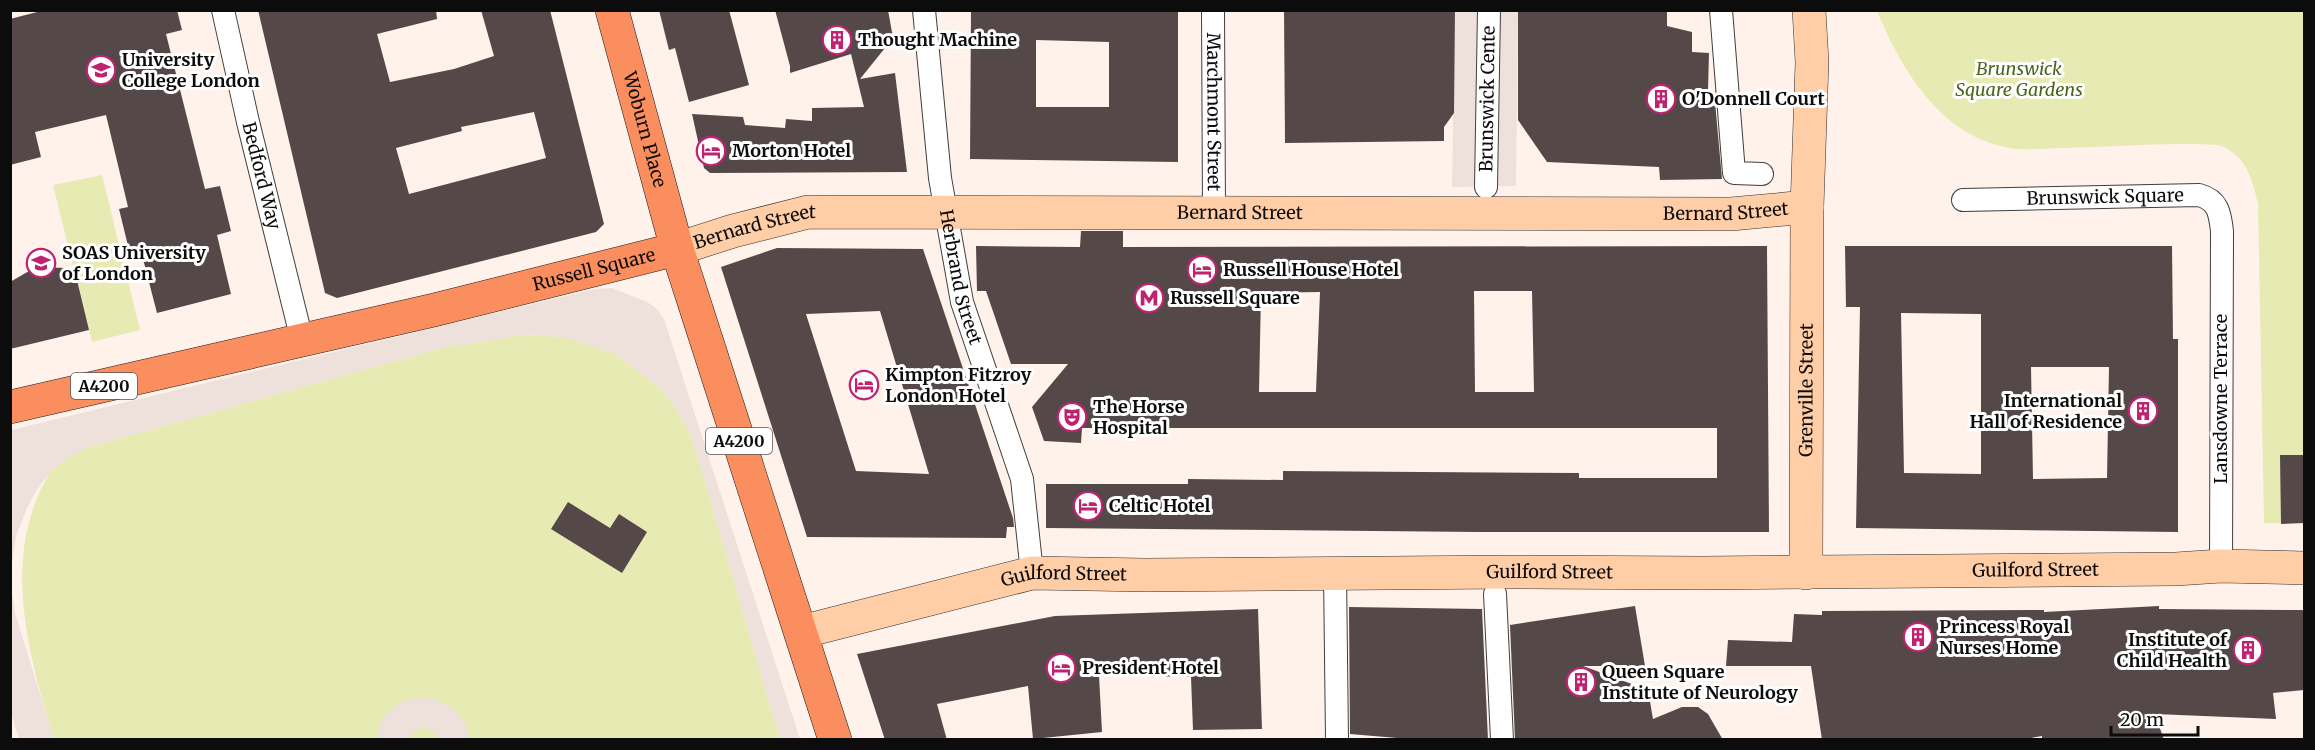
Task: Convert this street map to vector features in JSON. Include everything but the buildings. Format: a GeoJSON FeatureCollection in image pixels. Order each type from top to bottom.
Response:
{"type":"FeatureCollection","features":[{"type":"Feature","properties":{"kind":"main road","name":"Woburn Place"},"geometry":{"type":"LineString","coordinates":[[612,10],[677,249]]}},
{"type":"Feature","properties":{"kind":"main road"},"geometry":{"type":"LineString","coordinates":[[1807,207],[1812,62],[1809,10]]}},
{"type":"Feature","properties":{"kind":"main road","name":"Bernard Street"},"geometry":{"type":"LineString","coordinates":[[677,249],[733,231],[808,212],[1720,214],[1807,207]]}},
{"type":"Feature","properties":{"kind":"main road","name":"Grenville Street"},"geometry":{"type":"LineString","coordinates":[[1806,573],[1807,207]]}},
{"type":"Feature","properties":{"kind":"main road","name":"Russell Square"},"geometry":{"type":"LineString","coordinates":[[10,407],[466,302],[677,249],[834,740]]}},
{"type":"Feature","properties":{"kind":"main road","name":"Guilford Street"},"geometry":{"type":"LineString","coordinates":[[801,632],[1032,573],[1157,575],[1806,573],[2176,569],[2221,566],[2304,568]]}},
{"type":"Feature","properties":{"kind":"street","name":"Bedford Way"},"geometry":{"type":"LineString","coordinates":[[222,10],[302,340]]}},
{"type":"Feature","properties":{"kind":"street","name":"Herbrand Street"},"geometry":{"type":"LineString","coordinates":[[924,10],[940,178],[962,302],[1022,479],[1032,573]]}},
{"type":"Feature","properties":{"kind":"street","name":"Marchmont Street"},"geometry":{"type":"LineString","coordinates":[[1214,10],[1214,214]]}},
{"type":"Feature","properties":{"kind":"street","name":"Brunswick Cente"},"geometry":{"type":"LineString","coordinates":[[1486,187],[1490,10]]}},
{"type":"Feature","properties":{"kind":"street"},"geometry":{"type":"LineString","coordinates":[[1721,10],[1734,173],[1762,174]]}},
{"type":"Feature","properties":{"kind":"street","name":"Brunswick Square"},"geometry":{"type":"LineString","coordinates":[[1963,200],[2199,195],[2208,197],[2218,207],[2222,231]]}},
{"type":"Feature","properties":{"kind":"street","name":"Lansdowne Terrace"},"geometry":{"type":"LineString","coordinates":[[2221,566],[2222,231]]}},
{"type":"Feature","properties":{"kind":"street"},"geometry":{"type":"LineString","coordinates":[[1335,573],[1337,740]]}},
{"type":"Feature","properties":{"kind":"street"},"geometry":{"type":"LineString","coordinates":[[1495,594],[1502,740]]}},
{"type":"Feature","properties":{"kind":"green space","name":"Brunswick Square Gardens"},"geometry":{"type":"Polygon","coordinates":[[[1877,11],[2304,11],[2304,523],[2264,523],[2258,204],[2253,185],[2242,161],[2228,149],[2219,145],[2161,144],[2023,149],[1985,141],[1963,130],[1927,97],[1911,77],[1898,55],[1877,11]]]}},
{"type":"Feature","properties":{"kind":"green space"},"geometry":{"type":"Polygon","coordinates":[[[102,175],[140,330],[92,342],[53,185],[102,175]]]}},
{"type":"Feature","properties":{"kind":"green space"},"geometry":{"type":"Polygon","coordinates":[[[522,335],[567,337],[615,354],[658,386],[675,407],[691,434],[780,739],[54,739],[28,637],[23,602],[22,568],[26,535],[35,502],[51,471],[85,448],[445,347],[522,335]]]}},
{"type":"Feature","properties":{"kind":"shaded area"},"geometry":{"type":"Polygon","coordinates":[[[1455,11],[1518,11],[1516,186],[1452,187],[1455,11]]]}},
{"type":"Feature","properties":{"kind":"shaded area"},"geometry":{"type":"Polygon","coordinates":[[[612,288],[647,302],[655,307],[664,319],[800,739],[780,739],[691,434],[675,407],[658,386],[615,354],[567,337],[522,335],[445,347],[85,448],[53,469],[38,488],[16,536],[11,571],[11,430],[595,289],[612,288]]]}},
{"type":"Feature","properties":{"kind":"shaded area"},"geometry":{"type":"Polygon","coordinates":[[[10,578],[15,613],[54,739],[19,739],[11,713],[10,578]]]}},
{"type":"Feature","properties":{"kind":"shaded area"},"geometry":{"type":"Polygon","coordinates":[[[419,697],[433,698],[454,709],[467,726],[469,739],[438,739],[434,732],[422,727],[412,733],[409,739],[376,739],[382,720],[390,710],[401,702],[419,697]]]}},
{"type":"Feature","properties":{"kind":"place","name":"Thought Machine"},"geometry":{"type":"Point","coordinates":[837,40]}},
{"type":"Feature","properties":{"kind":"place","name":"University College London"},"geometry":{"type":"Point","coordinates":[101,70]}},
{"type":"Feature","properties":{"kind":"place","name":"O'Donnell Court"},"geometry":{"type":"Point","coordinates":[1661,99]}},
{"type":"Feature","properties":{"kind":"place","name":"Morton Hotel"},"geometry":{"type":"Point","coordinates":[711,151]}},
{"type":"Feature","properties":{"kind":"place","name":"SOAS University of London"},"geometry":{"type":"Point","coordinates":[41,263]}},
{"type":"Feature","properties":{"kind":"place","name":"Russell House Hotel"},"geometry":{"type":"Point","coordinates":[1202,270]}},
{"type":"Feature","properties":{"kind":"place","name":"Russell Square"},"geometry":{"type":"Point","coordinates":[1149,298]}},
{"type":"Feature","properties":{"kind":"place","name":"Kimpton Fitzroy London Hotel"},"geometry":{"type":"Point","coordinates":[864,385]}},
{"type":"Feature","properties":{"kind":"place","name":"International Hall of Residence"},"geometry":{"type":"Point","coordinates":[2143,411]}},
{"type":"Feature","properties":{"kind":"place","name":"The Horse Hospital"},"geometry":{"type":"Point","coordinates":[1072,417]}},
{"type":"Feature","properties":{"kind":"place","name":"Celtic Hotel"},"geometry":{"type":"Point","coordinates":[1088,506]}},
{"type":"Feature","properties":{"kind":"place","name":"Princess Royal Nurses Home"},"geometry":{"type":"Point","coordinates":[1918,637]}},
{"type":"Feature","properties":{"kind":"place","name":"Institute of Child Health"},"geometry":{"type":"Point","coordinates":[2248,650]}},
{"type":"Feature","properties":{"kind":"place","name":"President Hotel"},"geometry":{"type":"Point","coordinates":[1061,668]}},
{"type":"Feature","properties":{"kind":"place","name":"Queen Square Institute of Neurology"},"geometry":{"type":"Point","coordinates":[1581,682]}}]}
